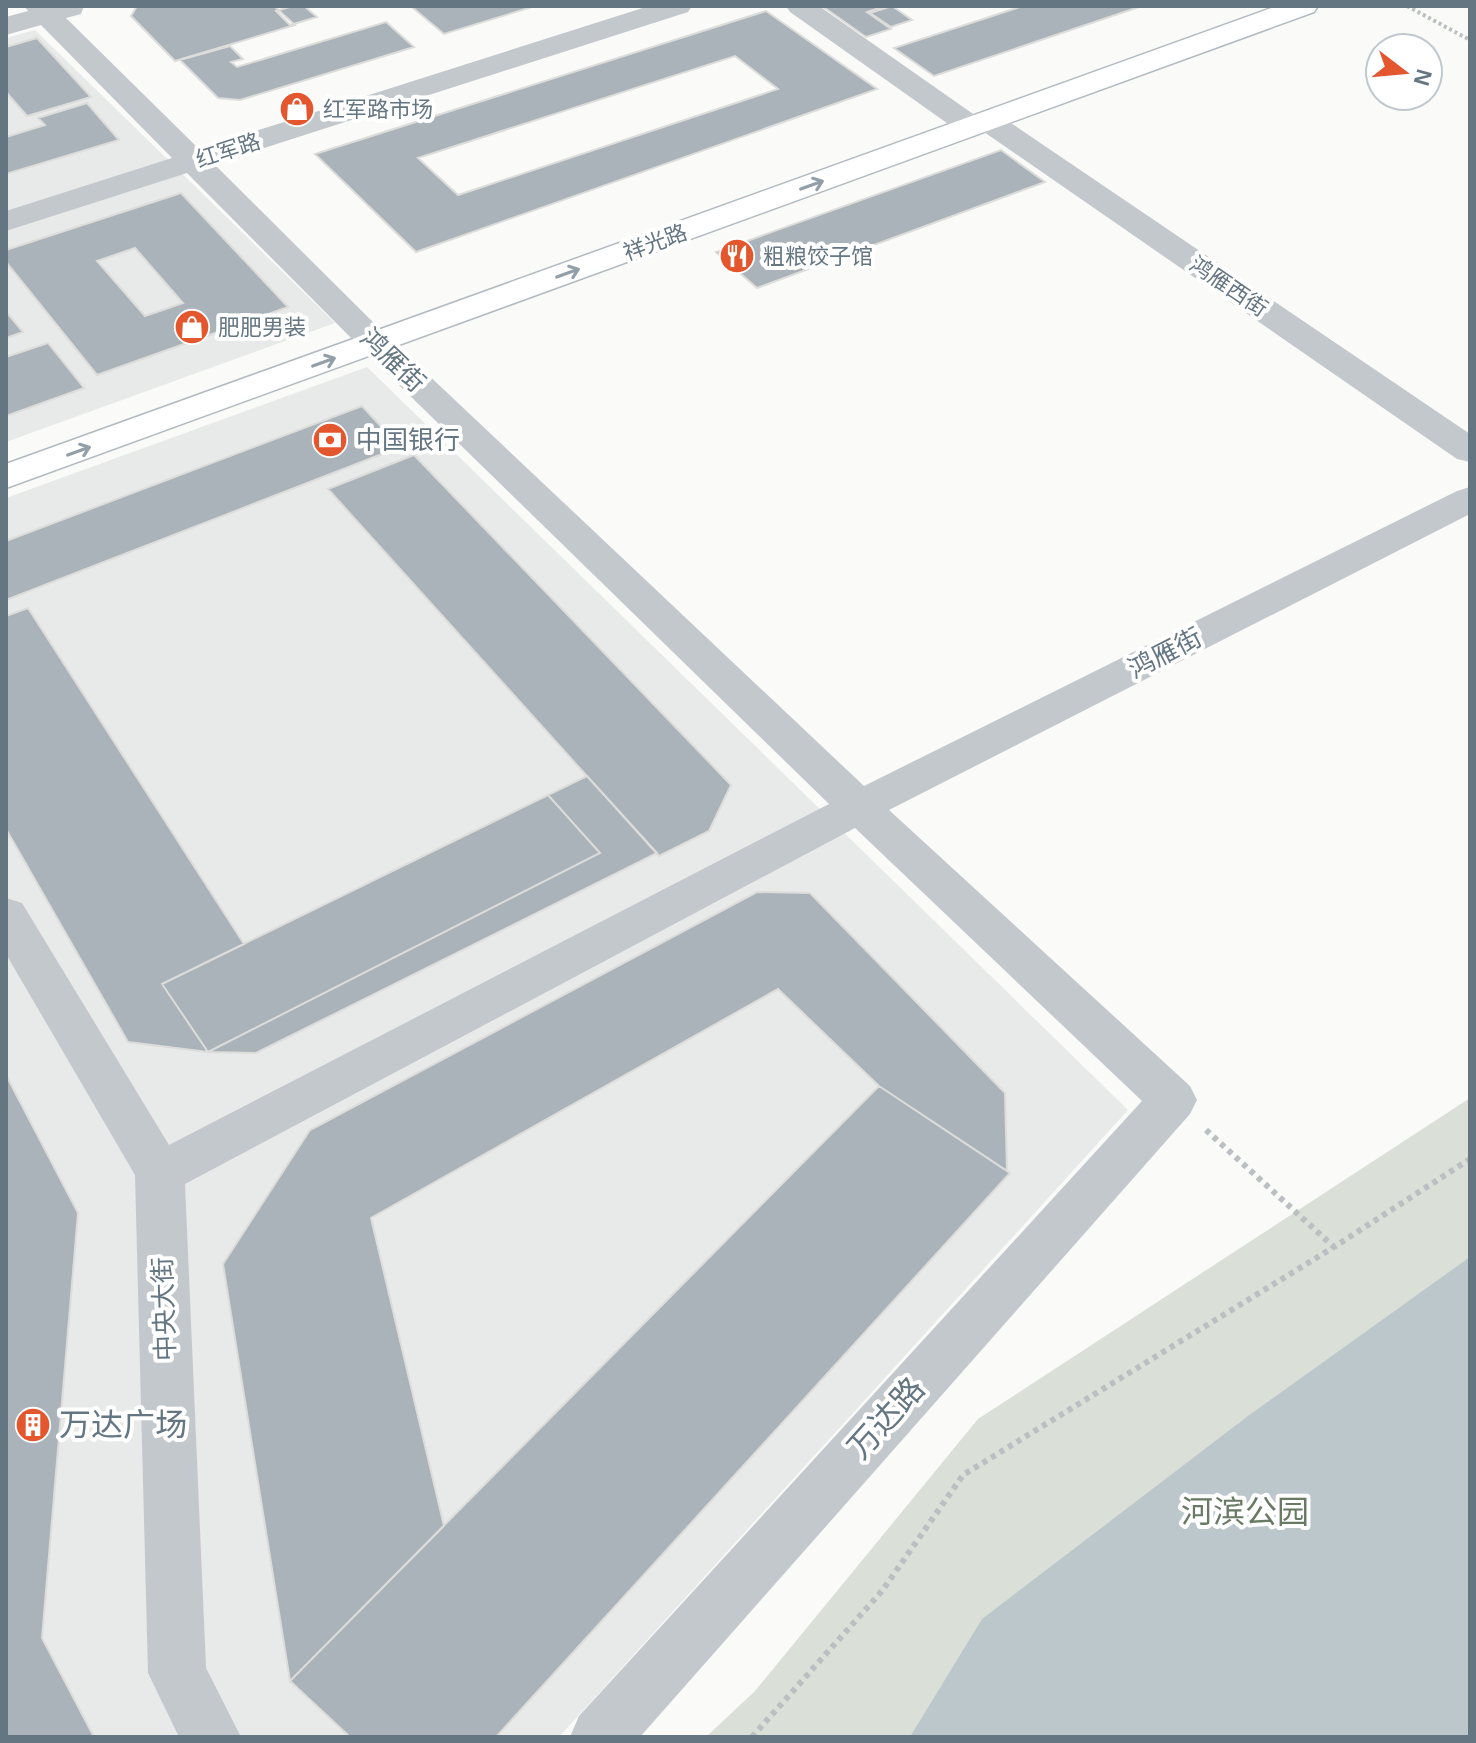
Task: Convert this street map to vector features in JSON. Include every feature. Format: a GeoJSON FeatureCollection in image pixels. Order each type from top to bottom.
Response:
{"type":"FeatureCollection","features":[{"type":"Feature","properties":{"kind":"street"},"geometry":{"type":"LineString","coordinates":[[6,26],[42,10],[77,6]]}},
{"type":"Feature","properties":{"kind":"street","name":"红军路"},"geometry":{"type":"LineString","coordinates":[[6,221],[678,6]]}},
{"type":"Feature","properties":{"kind":"street","name":"鸿雁西街"},"geometry":{"type":"LineString","coordinates":[[800,6],[1470,451]]}},
{"type":"Feature","properties":{"kind":"street","name":"祥光路"},"geometry":{"type":"LineString","coordinates":[[6,477],[1304,6]]}},
{"type":"Feature","properties":{"kind":"street","name":"鸿雁街"},"geometry":{"type":"LineString","coordinates":[[42,10],[375,343],[859,807],[1173,1100]]}},
{"type":"Feature","properties":{"kind":"street","name":"鸿雁街"},"geometry":{"type":"LineString","coordinates":[[859,807],[1470,499]]}},
{"type":"Feature","properties":{"kind":"street"},"geometry":{"type":"LineString","coordinates":[[160,1173],[859,807]]}},
{"type":"Feature","properties":{"kind":"street","name":"中央大街"},"geometry":{"type":"LineString","coordinates":[[6,915],[160,1173],[177,1673],[211,1737]]}},
{"type":"Feature","properties":{"kind":"street","name":"万达路"},"geometry":{"type":"LineString","coordinates":[[600,1737],[1173,1100]]}},
{"type":"Feature","properties":{"kind":"path"},"geometry":{"type":"LineString","coordinates":[[1407,6],[1470,40]]}},
{"type":"Feature","properties":{"kind":"path"},"geometry":{"type":"LineString","coordinates":[[1173,1100],[1334,1247]]}},
{"type":"Feature","properties":{"kind":"path"},"geometry":{"type":"LineString","coordinates":[[752,1737],[882,1591],[963,1475],[1334,1247],[1470,1159]]}},
{"type":"Feature","properties":{"kind":"shaded area"},"geometry":{"type":"Polygon","coordinates":[[[35,30],[335,323],[6,442],[6,38],[35,30]]]}},
{"type":"Feature","properties":{"kind":"shaded area","name":"万达广场"},"geometry":{"type":"Polygon","coordinates":[[[367,367],[1128,1110],[559,1737],[6,1737],[6,498],[367,367]]]}},
{"type":"Feature","properties":{"kind":"shaded area"},"geometry":{"type":"Polygon","coordinates":[[[1470,1257],[1470,1737],[910,1737],[982,1619],[1248,1416],[1470,1257]]]}},
{"type":"Feature","properties":{"kind":"green space","name":"河滨公园"},"geometry":{"type":"Polygon","coordinates":[[[1470,1098],[1470,1737],[706,1737],[755,1691],[978,1419],[1470,1098]]]}},
{"type":"Feature","properties":{"kind":"building"},"geometry":{"type":"Polygon","coordinates":[[[137,6],[274,6],[295,25],[175,61],[131,16],[137,6]]]}},
{"type":"Feature","properties":{"kind":"building"},"geometry":{"type":"Polygon","coordinates":[[[304,6],[317,17],[290,25],[276,11],[304,6]]]}},
{"type":"Feature","properties":{"kind":"building"},"geometry":{"type":"Polygon","coordinates":[[[535,6],[444,34],[413,8],[535,6]]]}},
{"type":"Feature","properties":{"kind":"building"},"geometry":{"type":"Polygon","coordinates":[[[822,6],[885,6],[867,12],[891,29],[866,37],[822,6]]]}},
{"type":"Feature","properties":{"kind":"building"},"geometry":{"type":"Polygon","coordinates":[[[892,6],[912,20],[891,27],[870,13],[892,6]]]}},
{"type":"Feature","properties":{"kind":"building"},"geometry":{"type":"Polygon","coordinates":[[[1023,6],[1142,6],[934,76],[894,48],[1023,6]]]}},
{"type":"Feature","properties":{"kind":"building"},"geometry":{"type":"Polygon","coordinates":[[[766,11],[877,89],[416,252],[315,154],[766,11]],[[735,56],[418,158],[458,195],[778,89],[735,56]]]}},
{"type":"Feature","properties":{"kind":"building"},"geometry":{"type":"Polygon","coordinates":[[[386,22],[414,47],[240,100],[218,98],[180,60],[230,46],[243,59],[231,62],[237,67],[386,22]]]}},
{"type":"Feature","properties":{"kind":"building"},"geometry":{"type":"Polygon","coordinates":[[[37,38],[91,97],[27,116],[6,92],[6,47],[37,38]]]}},
{"type":"Feature","properties":{"kind":"building"},"geometry":{"type":"Polygon","coordinates":[[[87,103],[119,140],[6,174],[6,137],[45,125],[38,118],[87,103]]]}},
{"type":"Feature","properties":{"kind":"building"},"geometry":{"type":"Polygon","coordinates":[[[1001,150],[1045,182],[757,288],[716,252],[1001,150]]]}},
{"type":"Feature","properties":{"kind":"building"},"geometry":{"type":"Polygon","coordinates":[[[181,193],[288,307],[97,375],[6,262],[6,250],[181,193]],[[135,248],[97,261],[145,316],[183,303],[135,248]]]}},
{"type":"Feature","properties":{"kind":"building"},"geometry":{"type":"Polygon","coordinates":[[[6,315],[23,332],[6,338],[6,315]]]}},
{"type":"Feature","properties":{"kind":"building"},"geometry":{"type":"Polygon","coordinates":[[[48,343],[84,388],[6,416],[6,357],[48,343]]]}},
{"type":"Feature","properties":{"kind":"building"},"geometry":{"type":"Polygon","coordinates":[[[362,406],[400,447],[6,600],[6,541],[362,406]]]}},
{"type":"Feature","properties":{"kind":"building"},"geometry":{"type":"Polygon","coordinates":[[[414,455],[731,785],[709,831],[659,856],[328,489],[414,455]]]}},
{"type":"Feature","properties":{"kind":"building"},"geometry":{"type":"Polygon","coordinates":[[[28,608],[244,944],[162,984],[208,1052],[128,1042],[6,829],[6,616],[28,608]]]}},
{"type":"Feature","properties":{"kind":"building"},"geometry":{"type":"Polygon","coordinates":[[[587,776],[657,853],[256,1053],[208,1052],[600,853],[548,795],[587,776]]]}},
{"type":"Feature","properties":{"kind":"building"},"geometry":{"type":"Polygon","coordinates":[[[548,795],[600,853],[208,1052],[162,984],[548,795]]]}},
{"type":"Feature","properties":{"kind":"building"},"geometry":{"type":"Polygon","coordinates":[[[757,892],[810,893],[1005,1093],[1007,1171],[879,1086],[778,989],[371,1218],[444,1526],[290,1681],[223,1264],[310,1130],[757,892]]]}},
{"type":"Feature","properties":{"kind":"building","name":"万达广场"},"geometry":{"type":"Polygon","coordinates":[[[6,1075],[78,1213],[42,1638],[94,1737],[6,1737],[6,1075]]]}},
{"type":"Feature","properties":{"kind":"building"},"geometry":{"type":"Polygon","coordinates":[[[879,1086],[1010,1173],[496,1737],[350,1737],[290,1681],[879,1086]]]}},
{"type":"Feature","properties":{"kind":"place","name":"红军路市场"},"geometry":{"type":"Point","coordinates":[297,109]}},
{"type":"Feature","properties":{"kind":"place","name":"粗粮饺子馆"},"geometry":{"type":"Point","coordinates":[737,256]}},
{"type":"Feature","properties":{"kind":"place","name":"肥肥男装"},"geometry":{"type":"Point","coordinates":[192,327]}},
{"type":"Feature","properties":{"kind":"place","name":"中国银行"},"geometry":{"type":"Point","coordinates":[330,440]}},
{"type":"Feature","properties":{"kind":"place","name":"万达广场"},"geometry":{"type":"Point","coordinates":[33,1425]}}]}
